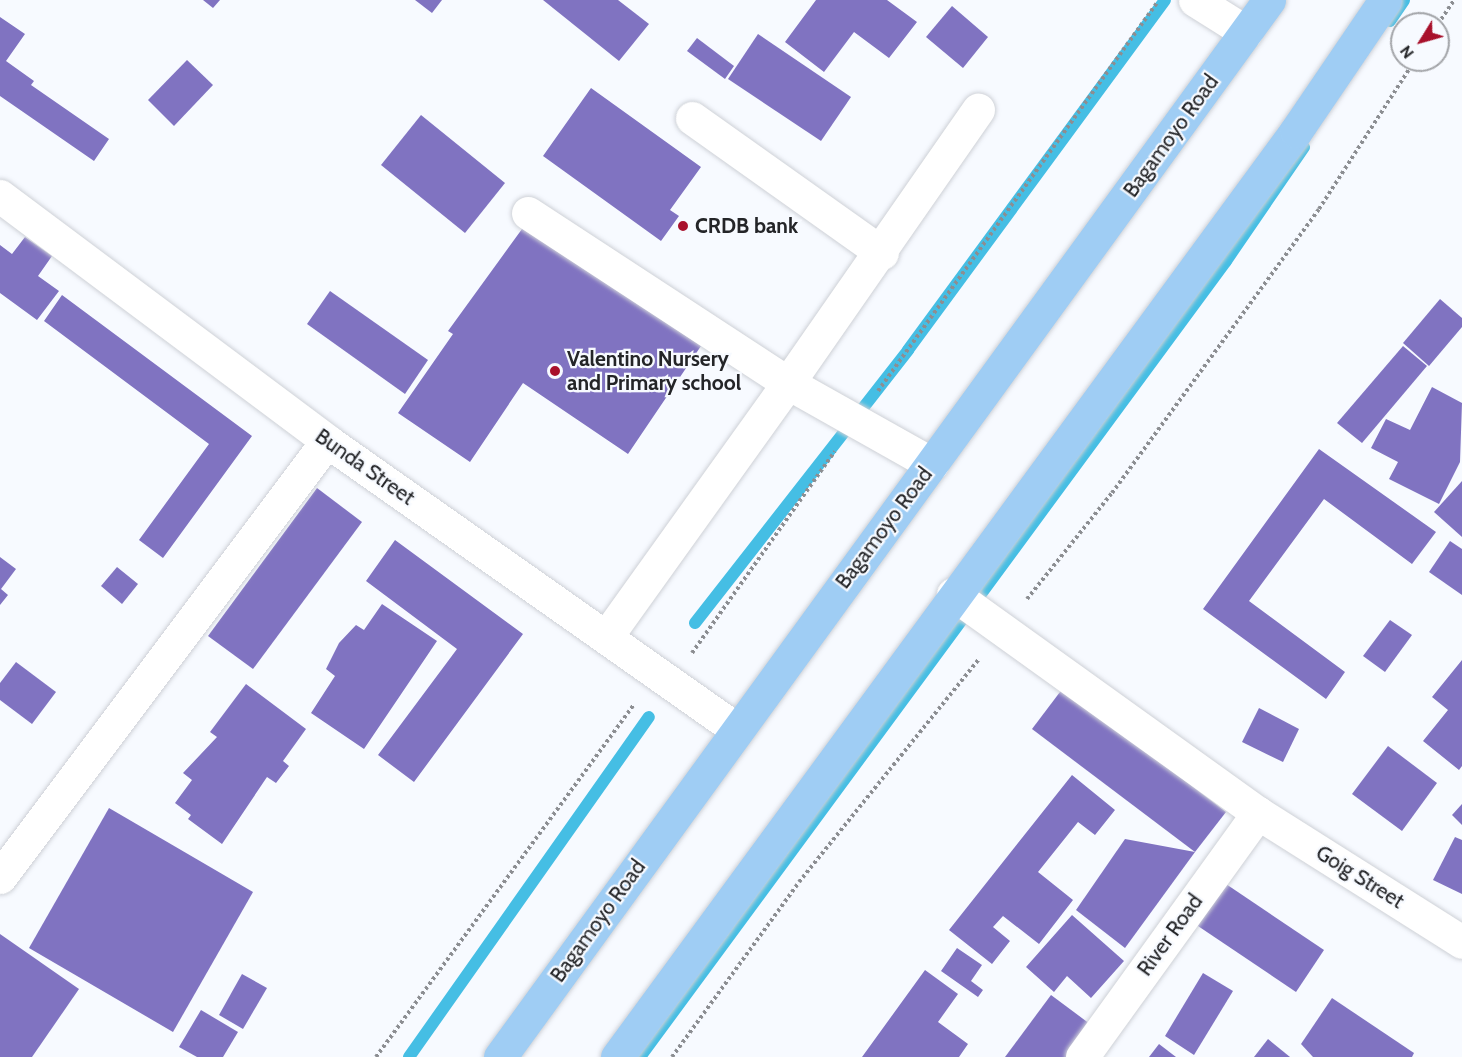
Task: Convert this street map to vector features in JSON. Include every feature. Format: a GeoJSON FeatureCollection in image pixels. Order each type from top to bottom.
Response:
{"type":"FeatureCollection","features":[{"type":"Feature","properties":{"kind":"highway","name":"Bagamoyo Road"},"geometry":{"type":"LineString","coordinates":[[500,1057],[736,729],[932,464],[1269,0]]}},
{"type":"Feature","properties":{"kind":"highway"},"geometry":{"type":"LineString","coordinates":[[616,1057],[953,594],[1296,131],[1385,0]]}},
{"type":"Feature","properties":{"kind":"street"},"geometry":{"type":"LineString","coordinates":[[1196,0],[1246,32]]}},
{"type":"Feature","properties":{"kind":"street"},"geometry":{"type":"LineString","coordinates":[[606,637],[882,253],[978,110]]}},
{"type":"Feature","properties":{"kind":"street"},"geometry":{"type":"LineString","coordinates":[[692,118],[882,253]]}},
{"type":"Feature","properties":{"kind":"street","name":"Bunda Street"},"geometry":{"type":"LineString","coordinates":[[0,196],[327,441],[736,729]]}},
{"type":"Feature","properties":{"kind":"street"},"geometry":{"type":"LineString","coordinates":[[528,213],[788,383],[932,464]]}},
{"type":"Feature","properties":{"kind":"street"},"geometry":{"type":"LineString","coordinates":[[0,877],[327,441]]}},
{"type":"Feature","properties":{"kind":"street","name":"Goig Street"},"geometry":{"type":"LineString","coordinates":[[953,594],[1258,813],[1462,942]]}},
{"type":"Feature","properties":{"kind":"street","name":"River Road"},"geometry":{"type":"LineString","coordinates":[[1082,1057],[1258,813]]}},
{"type":"Feature","properties":{"kind":"path"},"geometry":{"type":"LineString","coordinates":[[876,394],[1160,0]]}},
{"type":"Feature","properties":{"kind":"path"},"geometry":{"type":"LineString","coordinates":[[1023,604],[1112,493],[1312,218],[1407,72]]}},
{"type":"Feature","properties":{"kind":"path"},"geometry":{"type":"LineString","coordinates":[[376,1057],[654,677],[671,683],[842,443]]}},
{"type":"Feature","properties":{"kind":"path"},"geometry":{"type":"LineString","coordinates":[[672,1057],[799,882],[986,651]]}},
{"type":"Feature","properties":{"kind":"building"},"geometry":{"type":"Polygon","coordinates":[[[203,0],[220,0],[213,8],[203,0]]]}},
{"type":"Feature","properties":{"kind":"building"},"geometry":{"type":"Polygon","coordinates":[[[415,0],[442,0],[432,13],[415,0]]]}},
{"type":"Feature","properties":{"kind":"building"},"geometry":{"type":"Polygon","coordinates":[[[543,0],[618,0],[649,24],[619,61],[543,0]]]}},
{"type":"Feature","properties":{"kind":"building"},"geometry":{"type":"Polygon","coordinates":[[[816,0],[887,0],[917,22],[889,58],[854,32],[824,72],[785,42],[816,0]]]}},
{"type":"Feature","properties":{"kind":"building"},"geometry":{"type":"Polygon","coordinates":[[[952,6],[988,37],[963,68],[926,37],[952,6]]]}},
{"type":"Feature","properties":{"kind":"building"},"geometry":{"type":"Polygon","coordinates":[[[0,17],[25,34],[6,61],[34,81],[31,85],[109,139],[94,161],[0,96],[0,17]]]}},
{"type":"Feature","properties":{"kind":"building"},"geometry":{"type":"Polygon","coordinates":[[[758,34],[851,97],[821,141],[728,79],[758,34]]]}},
{"type":"Feature","properties":{"kind":"building"},"geometry":{"type":"Polygon","coordinates":[[[697,38],[734,66],[725,79],[687,51],[697,38]]]}},
{"type":"Feature","properties":{"kind":"building"},"geometry":{"type":"Polygon","coordinates":[[[187,60],[213,85],[174,126],[148,100],[187,60]]]}},
{"type":"Feature","properties":{"kind":"building"},"geometry":{"type":"Polygon","coordinates":[[[591,88],[701,167],[670,210],[679,216],[661,241],[543,156],[591,88]]]}},
{"type":"Feature","properties":{"kind":"building"},"geometry":{"type":"Polygon","coordinates":[[[421,115],[505,183],[465,233],[381,165],[421,115]]]}},
{"type":"Feature","properties":{"kind":"building"},"geometry":{"type":"Polygon","coordinates":[[[530,218],[569,256],[701,346],[628,454],[523,383],[470,462],[398,413],[453,334],[448,331],[530,218]]]}},
{"type":"Feature","properties":{"kind":"building"},"geometry":{"type":"Polygon","coordinates":[[[25,237],[52,256],[38,276],[59,291],[37,320],[0,293],[0,245],[12,254],[25,237]]]}},
{"type":"Feature","properties":{"kind":"building"},"geometry":{"type":"Polygon","coordinates":[[[330,291],[428,360],[405,394],[307,324],[330,291]]]}},
{"type":"Feature","properties":{"kind":"building"},"geometry":{"type":"Polygon","coordinates":[[[62,295],[252,436],[163,558],[139,540],[209,444],[44,321],[62,295]]]}},
{"type":"Feature","properties":{"kind":"building"},"geometry":{"type":"Polygon","coordinates":[[[1440,299],[1462,318],[1462,327],[1429,366],[1403,343],[1440,299]]]}},
{"type":"Feature","properties":{"kind":"building"},"geometry":{"type":"Polygon","coordinates":[[[1403,346],[1427,366],[1362,443],[1337,423],[1403,346]]]}},
{"type":"Feature","properties":{"kind":"building"},"geometry":{"type":"Polygon","coordinates":[[[1432,387],[1462,403],[1460,462],[1439,504],[1389,479],[1398,462],[1371,448],[1386,419],[1410,430],[1432,387]]]}},
{"type":"Feature","properties":{"kind":"building"},"geometry":{"type":"Polygon","coordinates":[[[1319,449],[1436,532],[1412,564],[1324,499],[1249,601],[1345,672],[1326,699],[1203,609],[1319,449]]]}},
{"type":"Feature","properties":{"kind":"building"},"geometry":{"type":"Polygon","coordinates":[[[1462,481],[1462,537],[1434,512],[1462,481]]]}},
{"type":"Feature","properties":{"kind":"building"},"geometry":{"type":"Polygon","coordinates":[[[317,488],[362,522],[253,669],[208,636],[317,488]]]}},
{"type":"Feature","properties":{"kind":"building"},"geometry":{"type":"Polygon","coordinates":[[[395,540],[523,634],[414,782],[378,755],[457,649],[366,581],[395,540]]]}},
{"type":"Feature","properties":{"kind":"building"},"geometry":{"type":"Polygon","coordinates":[[[1450,541],[1462,549],[1462,595],[1429,572],[1450,541]]]}},
{"type":"Feature","properties":{"kind":"building"},"geometry":{"type":"Polygon","coordinates":[[[0,557],[16,569],[1,589],[8,595],[0,605],[0,557]]]}},
{"type":"Feature","properties":{"kind":"building"},"geometry":{"type":"Polygon","coordinates":[[[117,567],[138,584],[122,604],[101,586],[117,567]]]}},
{"type":"Feature","properties":{"kind":"building"},"geometry":{"type":"Polygon","coordinates":[[[382,604],[437,641],[364,749],[311,713],[335,676],[326,669],[339,643],[356,625],[364,630],[382,604]]]}},
{"type":"Feature","properties":{"kind":"building"},"geometry":{"type":"Polygon","coordinates":[[[1390,620],[1412,635],[1385,672],[1363,656],[1390,620]]]}},
{"type":"Feature","properties":{"kind":"building"},"geometry":{"type":"Polygon","coordinates":[[[1462,660],[1462,766],[1459,770],[1423,741],[1448,710],[1432,697],[1462,660]]]}},
{"type":"Feature","properties":{"kind":"building"},"geometry":{"type":"Polygon","coordinates":[[[16,662],[56,692],[32,724],[0,700],[0,683],[16,662]]]}},
{"type":"Feature","properties":{"kind":"building"},"geometry":{"type":"Polygon","coordinates":[[[246,684],[306,729],[283,761],[289,766],[276,783],[267,777],[222,844],[188,819],[191,815],[175,803],[192,780],[183,773],[217,737],[210,732],[246,684]]]}},
{"type":"Feature","properties":{"kind":"building"},"geometry":{"type":"Polygon","coordinates":[[[1063,688],[1226,812],[1195,852],[1032,729],[1063,688]]]}},
{"type":"Feature","properties":{"kind":"building"},"geometry":{"type":"Polygon","coordinates":[[[1259,708],[1299,729],[1283,762],[1242,742],[1259,708]]]}},
{"type":"Feature","properties":{"kind":"building"},"geometry":{"type":"Polygon","coordinates":[[[1388,746],[1437,783],[1402,831],[1352,794],[1388,746]]]}},
{"type":"Feature","properties":{"kind":"building"},"geometry":{"type":"Polygon","coordinates":[[[1072,775],[1115,810],[1095,835],[1078,822],[1038,872],[1073,900],[1039,944],[1003,916],[993,927],[1010,941],[992,964],[949,930],[1072,775]]]}},
{"type":"Feature","properties":{"kind":"building"},"geometry":{"type":"Polygon","coordinates":[[[1462,804],[1462,825],[1452,815],[1462,804]]]}},
{"type":"Feature","properties":{"kind":"building"},"geometry":{"type":"Polygon","coordinates":[[[109,808],[253,892],[173,1032],[29,948],[109,808]]]}},
{"type":"Feature","properties":{"kind":"building"},"geometry":{"type":"Polygon","coordinates":[[[1455,837],[1462,840],[1462,894],[1433,880],[1455,837]]]}},
{"type":"Feature","properties":{"kind":"building"},"geometry":{"type":"Polygon","coordinates":[[[1125,839],[1195,852],[1125,948],[1076,910],[1125,839]]]}},
{"type":"Feature","properties":{"kind":"building"},"geometry":{"type":"Polygon","coordinates":[[[1223,882],[1324,950],[1296,992],[1195,924],[1223,882]]]}},
{"type":"Feature","properties":{"kind":"building"},"geometry":{"type":"Polygon","coordinates":[[[1072,915],[1124,961],[1091,998],[1067,976],[1054,992],[1026,967],[1072,915]]]}},
{"type":"Feature","properties":{"kind":"building"},"geometry":{"type":"Polygon","coordinates":[[[0,934],[79,989],[32,1057],[0,1057],[0,934]]]}},
{"type":"Feature","properties":{"kind":"building"},"geometry":{"type":"Polygon","coordinates":[[[957,948],[982,965],[971,981],[983,990],[978,997],[941,971],[957,948]]]}},
{"type":"Feature","properties":{"kind":"building"},"geometry":{"type":"Polygon","coordinates":[[[925,970],[958,994],[938,1022],[968,1044],[959,1057],[862,1057],[925,970]]]}},
{"type":"Feature","properties":{"kind":"building"},"geometry":{"type":"Polygon","coordinates":[[[1203,973],[1233,991],[1194,1055],[1165,1036],[1203,973]]]}},
{"type":"Feature","properties":{"kind":"building"},"geometry":{"type":"Polygon","coordinates":[[[242,974],[267,988],[243,1029],[219,1015],[242,974]]]}},
{"type":"Feature","properties":{"kind":"building"},"geometry":{"type":"Polygon","coordinates":[[[1051,995],[1094,1027],[1072,1057],[1005,1057],[1051,995]]]}},
{"type":"Feature","properties":{"kind":"building"},"geometry":{"type":"Polygon","coordinates":[[[1332,998],[1414,1053],[1412,1057],[1313,1057],[1301,1044],[1332,998]]]}},
{"type":"Feature","properties":{"kind":"building"},"geometry":{"type":"Polygon","coordinates":[[[201,1010],[238,1032],[223,1057],[197,1057],[179,1047],[201,1010]]]}},
{"type":"Feature","properties":{"kind":"building"},"geometry":{"type":"Polygon","coordinates":[[[1268,1039],[1290,1057],[1254,1057],[1268,1039]]]}},
{"type":"Feature","properties":{"kind":"building"},"geometry":{"type":"Polygon","coordinates":[[[1159,1044],[1176,1057],[1149,1057],[1159,1044]]]}},
{"type":"Feature","properties":{"kind":"waterway"},"geometry":{"type":"LineString","coordinates":[[695,623],[908,350],[1165,0]]}},
{"type":"Feature","properties":{"kind":"waterway"},"geometry":{"type":"LineString","coordinates":[[1396,12],[1404,0]]}},
{"type":"Feature","properties":{"kind":"waterway"},"geometry":{"type":"LineString","coordinates":[[640,1057],[1226,261],[1304,147]]}},
{"type":"Feature","properties":{"kind":"waterway"},"geometry":{"type":"LineString","coordinates":[[409,1057],[649,717]]}},
{"type":"Feature","properties":{"kind":"place","name":"CRDB bank"},"geometry":{"type":"Point","coordinates":[683,226]}},
{"type":"Feature","properties":{"kind":"place","name":"Valentino Nursery and Primary school"},"geometry":{"type":"Point","coordinates":[555,371]}}]}
